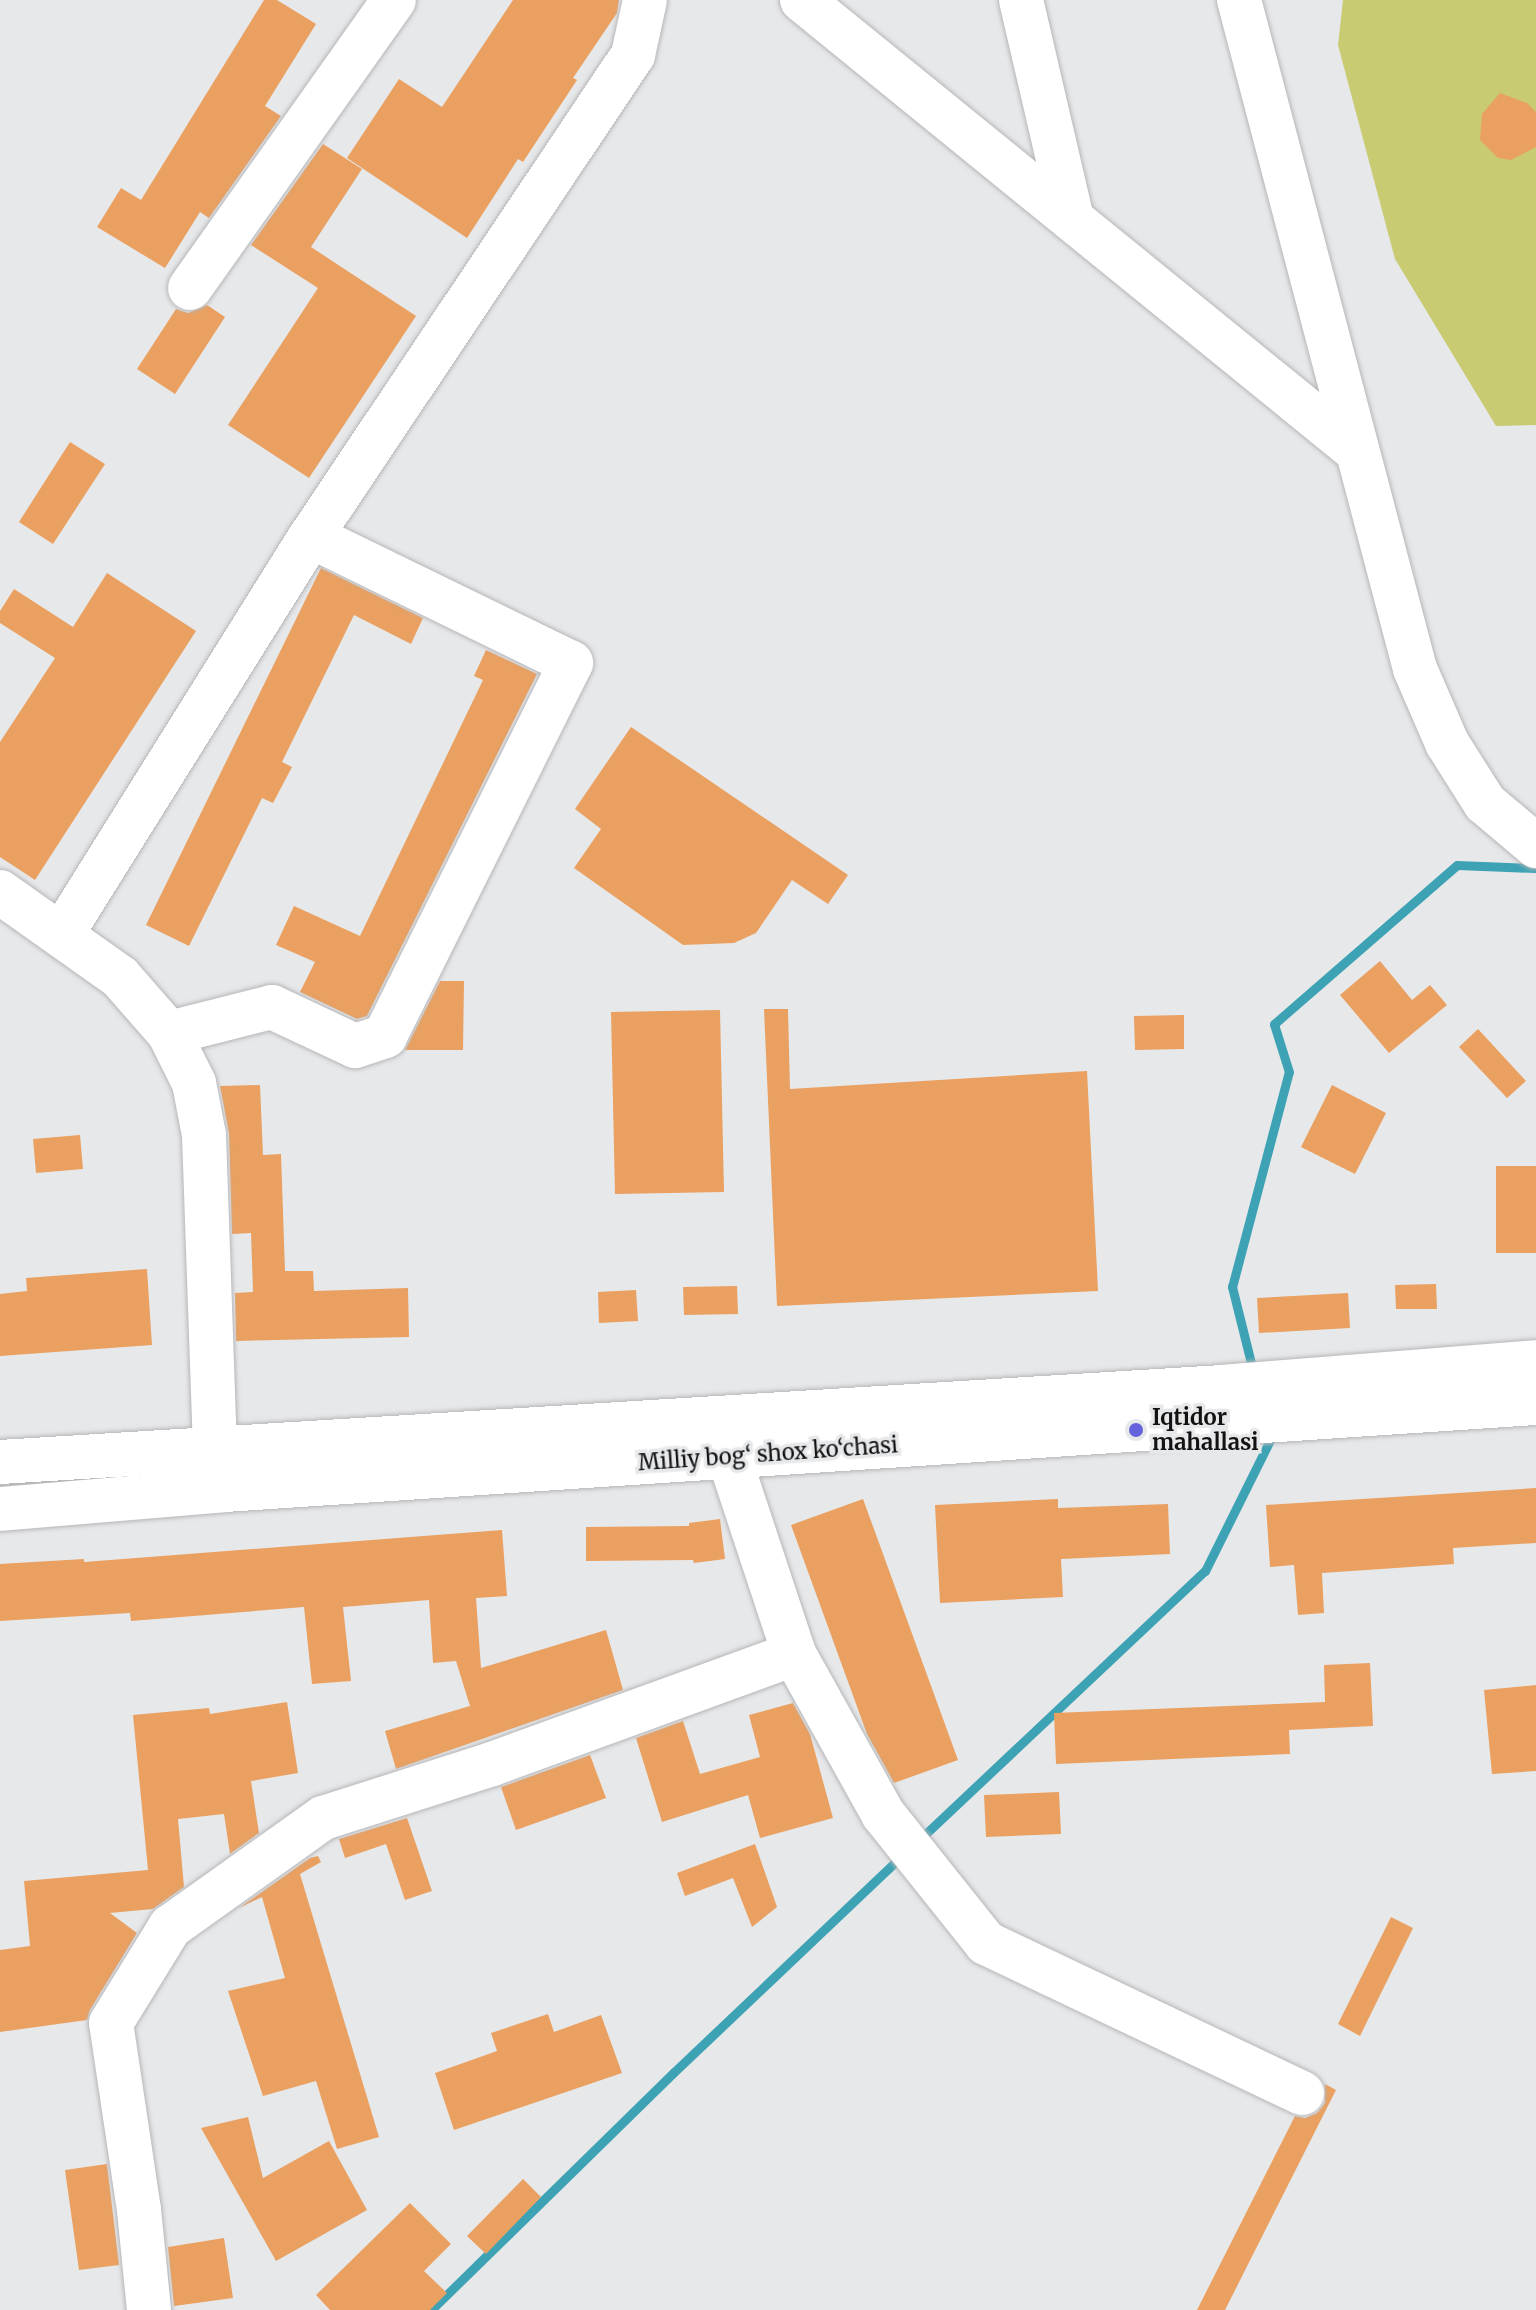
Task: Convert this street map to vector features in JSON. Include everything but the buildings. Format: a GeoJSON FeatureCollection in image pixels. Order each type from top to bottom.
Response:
{"type":"FeatureCollection","features":[{"type":"Feature","properties":{"kind":"street"},"geometry":{"type":"LineString","coordinates":[[190,288],[394,0]]}},
{"type":"Feature","properties":{"kind":"street"},"geometry":{"type":"LineString","coordinates":[[62,934],[311,536],[633,55],[645,0]]}},
{"type":"Feature","properties":{"kind":"street"},"geometry":{"type":"LineString","coordinates":[[1021,0],[1072,219]]}},
{"type":"Feature","properties":{"kind":"street"},"geometry":{"type":"LineString","coordinates":[[1239,0],[1415,669],[1447,743],[1485,803],[1536,846]]}},
{"type":"Feature","properties":{"kind":"street"},"geometry":{"type":"LineString","coordinates":[[821,9],[1357,451]]}},
{"type":"Feature","properties":{"kind":"street"},"geometry":{"type":"LineString","coordinates":[[169,1033],[272,1007],[355,1046],[385,1036],[571,663],[311,536]]}},
{"type":"Feature","properties":{"kind":"street"},"geometry":{"type":"LineString","coordinates":[[0,892],[120,977],[169,1033],[194,1083],[203,1122],[215,1450]]}},
{"type":"Feature","properties":{"kind":"street","name":"Milliy bog‘ shox ko‘chasi"},"geometry":{"type":"LineString","coordinates":[[0,1509],[225,1490],[729,1457],[1288,1400],[1536,1362]]}},
{"type":"Feature","properties":{"kind":"street","name":"Milliy bog‘ shox ko‘chasi"},"geometry":{"type":"LineString","coordinates":[[1288,1400],[1536,1403]]}},
{"type":"Feature","properties":{"kind":"street","name":"Milliy bog‘ shox ko‘chasi"},"geometry":{"type":"LineString","coordinates":[[0,1462],[1223,1405]]}},
{"type":"Feature","properties":{"kind":"street"},"geometry":{"type":"LineString","coordinates":[[729,1457],[794,1654],[883,1814],[986,1943],[1302,2093]]}},
{"type":"Feature","properties":{"kind":"street"},"geometry":{"type":"LineString","coordinates":[[149,2310],[139,2210],[111,2023],[170,1927],[323,1818],[492,1764],[794,1654]]}},
{"type":"Feature","properties":{"kind":"green space"},"geometry":{"type":"Polygon","coordinates":[[[1343,0],[1536,0],[1536,425],[1496,426],[1395,259],[1338,45],[1343,0]]]}},
{"type":"Feature","properties":{"kind":"waterway"},"geometry":{"type":"LineString","coordinates":[[1253,1371],[1232,1287],[1289,1072],[1274,1024],[1457,865],[1536,868]]}},
{"type":"Feature","properties":{"kind":"waterway"},"geometry":{"type":"LineString","coordinates":[[918,1841],[1205,1571],[1270,1440],[1268,1432]]}},
{"type":"Feature","properties":{"kind":"waterway"},"geometry":{"type":"LineString","coordinates":[[431,2310],[673,2073],[901,1857]]}},
{"type":"Feature","properties":{"kind":"place","name":"Iqtidor mahallasi"},"geometry":{"type":"Point","coordinates":[1136,1430]}}]}
